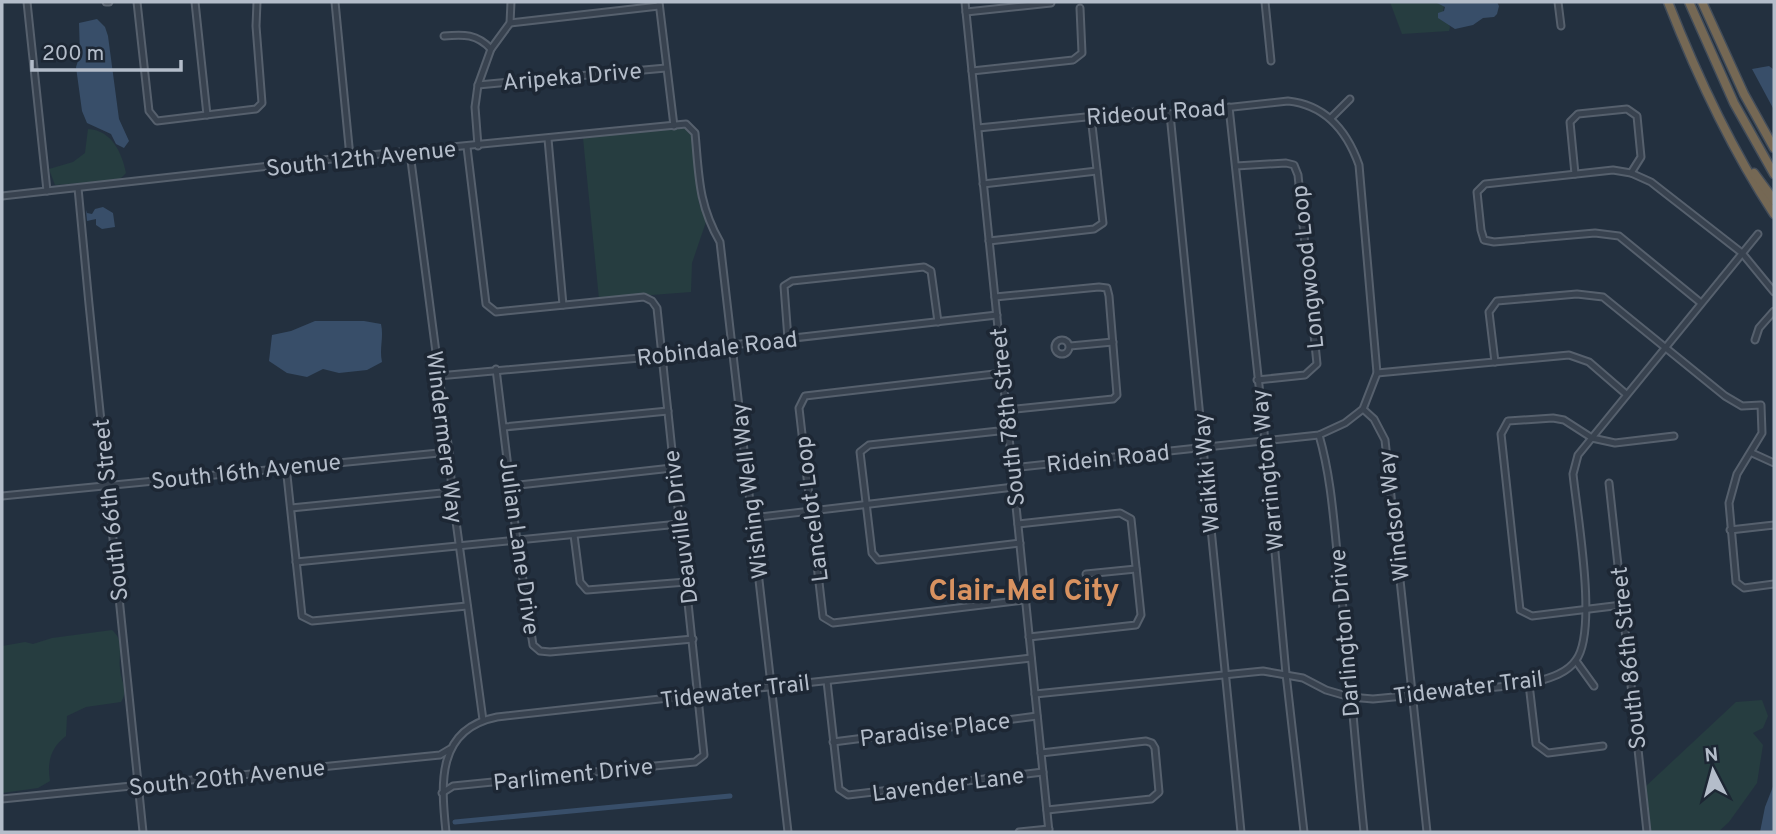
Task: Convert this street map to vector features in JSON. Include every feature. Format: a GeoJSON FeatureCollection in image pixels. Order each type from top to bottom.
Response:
{"type":"FeatureCollection","features":[{"type":"Feature","properties":{"kind":"highway"},"geometry":{"type":"LineString","coordinates":[[1668,2],[1703,88],[1733,146],[1774,214]]}},
{"type":"Feature","properties":{"kind":"highway"},"geometry":{"type":"LineString","coordinates":[[1689,2],[1734,103],[1774,174]]}},
{"type":"Feature","properties":{"kind":"highway"},"geometry":{"type":"LineString","coordinates":[[1702,2],[1738,83],[1774,148]]}},
{"type":"Feature","properties":{"kind":"highway"},"geometry":{"type":"LineString","coordinates":[[1733,146],[1774,200]]}},
{"type":"Feature","properties":{"kind":"street"},"geometry":{"type":"LineString","coordinates":[[27,2],[47,191]]}},
{"type":"Feature","properties":{"kind":"street"},"geometry":{"type":"LineString","coordinates":[[137,2],[149,111],[157,121],[256,110],[262,103],[256,26],[257,2]]}},
{"type":"Feature","properties":{"kind":"street"},"geometry":{"type":"LineString","coordinates":[[195,2],[207,115]]}},
{"type":"Feature","properties":{"kind":"street"},"geometry":{"type":"LineString","coordinates":[[335,2],[350,158]]}},
{"type":"Feature","properties":{"kind":"street"},"geometry":{"type":"LineString","coordinates":[[478,146],[475,107],[478,85],[491,49],[510,23],[511,2]]}},
{"type":"Feature","properties":{"kind":"street","name":"South 78th Street"},"geometry":{"type":"LineString","coordinates":[[965,2],[1049,830]]}},
{"type":"Feature","properties":{"kind":"street"},"geometry":{"type":"LineString","coordinates":[[1265,2],[1271,61]]}},
{"type":"Feature","properties":{"kind":"street"},"geometry":{"type":"LineString","coordinates":[[1558,2],[1561,26]]}},
{"type":"Feature","properties":{"kind":"street"},"geometry":{"type":"LineString","coordinates":[[966,12],[1051,3]]}},
{"type":"Feature","properties":{"kind":"street"},"geometry":{"type":"LineString","coordinates":[[510,23],[659,4],[674,126]]}},
{"type":"Feature","properties":{"kind":"street"},"geometry":{"type":"LineString","coordinates":[[972,71],[1073,60],[1082,53],[1080,8]]}},
{"type":"Feature","properties":{"kind":"street"},"geometry":{"type":"LineString","coordinates":[[444,36],[463,34],[481,38],[491,49]]}},
{"type":"Feature","properties":{"kind":"street","name":"Aripeka Drive"},"geometry":{"type":"LineString","coordinates":[[478,85],[666,68]]}},
{"type":"Feature","properties":{"kind":"street"},"geometry":{"type":"LineString","coordinates":[[1350,99],[1331,118],[1349,141],[1359,165],[1377,373],[1363,409]]}},
{"type":"Feature","properties":{"kind":"street","name":"Rideout Road"},"geometry":{"type":"LineString","coordinates":[[978,128],[1135,112],[1151,116],[1276,102],[1300,103],[1331,118]]}},
{"type":"Feature","properties":{"kind":"street","name":"Warrington Way"},"geometry":{"type":"LineString","coordinates":[[1229,107],[1304,832]]}},
{"type":"Feature","properties":{"kind":"street"},"geometry":{"type":"LineString","coordinates":[[1575,174],[1570,122],[1578,114],[1628,109],[1637,116],[1641,157],[1632,173]]}},
{"type":"Feature","properties":{"kind":"street","name":"Waikiki Way"},"geometry":{"type":"LineString","coordinates":[[1170,114],[1241,832]]}},
{"type":"Feature","properties":{"kind":"street"},"geometry":{"type":"LineString","coordinates":[[989,241],[1094,229],[1103,223],[1091,116]]}},
{"type":"Feature","properties":{"kind":"street","name":"Wishing Well Way"},"geometry":{"type":"LineString","coordinates":[[674,126],[686,124],[695,133],[702,203],[720,242],[788,832]]}},
{"type":"Feature","properties":{"kind":"street","name":"South 12th Avenue"},"geometry":{"type":"LineString","coordinates":[[2,196],[674,126]]}},
{"type":"Feature","properties":{"kind":"street"},"geometry":{"type":"LineString","coordinates":[[467,147],[486,304],[496,312],[563,305],[548,139]]}},
{"type":"Feature","properties":{"kind":"street","name":"Windermere Way"},"geometry":{"type":"LineString","coordinates":[[410,153],[483,720]]}},
{"type":"Feature","properties":{"kind":"street","name":"Longwood Loop"},"geometry":{"type":"LineString","coordinates":[[1236,166],[1286,163],[1294,165],[1298,175],[1307,256],[1317,364],[1305,375],[1257,380]]}},
{"type":"Feature","properties":{"kind":"street"},"geometry":{"type":"LineString","coordinates":[[1701,303],[1619,236],[1595,233],[1494,243],[1485,240],[1481,230],[1478,191],[1485,184],[1613,170],[1632,173],[1651,182],[1742,253],[1774,292]]}},
{"type":"Feature","properties":{"kind":"street"},"geometry":{"type":"LineString","coordinates":[[983,184],[1097,171]]}},
{"type":"Feature","properties":{"kind":"street","name":"South 66th Street"},"geometry":{"type":"LineString","coordinates":[[79,188],[106,485],[117,564],[143,832]]}},
{"type":"Feature","properties":{"kind":"street"},"geometry":{"type":"LineString","coordinates":[[1594,686],[1576,662],[1585,641],[1587,609],[1573,474],[1578,455],[1758,234]]}},
{"type":"Feature","properties":{"kind":"street"},"geometry":{"type":"LineString","coordinates":[[788,339],[784,286],[792,281],[924,267],[931,271],[938,322]]}},
{"type":"Feature","properties":{"kind":"street"},"geometry":{"type":"LineString","coordinates":[[995,297],[1099,287],[1107,288],[1110,296],[1117,395],[1113,399],[1006,410]]}},
{"type":"Feature","properties":{"kind":"street"},"geometry":{"type":"LineString","coordinates":[[1495,362],[1489,312],[1497,301],[1577,293],[1604,297],[1725,396],[1742,406],[1760,405],[1762,433],[1737,474],[1729,503],[1730,530],[1736,582],[1744,587],[1774,584]]}},
{"type":"Feature","properties":{"kind":"street","name":"Deauville Drive"},"geometry":{"type":"LineString","coordinates":[[563,305],[645,297],[657,308],[704,755]]}},
{"type":"Feature","properties":{"kind":"street"},"geometry":{"type":"LineString","coordinates":[[1755,340],[1759,328],[1774,311]]}},
{"type":"Feature","properties":{"kind":"street","name":"Robindale Road"},"geometry":{"type":"LineString","coordinates":[[438,376],[662,356],[732,345],[997,315]]}},
{"type":"Feature","properties":{"kind":"street"},"geometry":{"type":"LineString","coordinates":[[1070,346],[1113,342]]}},
{"type":"Feature","properties":{"kind":"street"},"geometry":{"type":"LineString","coordinates":[[1377,373],[1569,355],[1589,362],[1626,394]]}},
{"type":"Feature","properties":{"kind":"street","name":"Julian Lane Drive"},"geometry":{"type":"LineString","coordinates":[[496,369],[531,640],[538,650],[550,652],[693,639]]}},
{"type":"Feature","properties":{"kind":"street","name":"Lancelot Loop"},"geometry":{"type":"LineString","coordinates":[[1003,373],[805,396],[799,408],[823,617],[833,623],[1025,600]]}},
{"type":"Feature","properties":{"kind":"street","name":"Ridein Road"},"geometry":{"type":"LineString","coordinates":[[1012,468],[1319,435],[1345,424],[1363,409]]}},
{"type":"Feature","properties":{"kind":"street","name":"Windsor Way"},"geometry":{"type":"LineString","coordinates":[[1363,409],[1374,419],[1385,440],[1427,832]]}},
{"type":"Feature","properties":{"kind":"street"},"geometry":{"type":"LineString","coordinates":[[503,427],[668,411]]}},
{"type":"Feature","properties":{"kind":"street"},"geometry":{"type":"LineString","coordinates":[[1622,605],[1532,616],[1520,610],[1501,434],[1508,421],[1553,418],[1564,421],[1592,438],[1615,443],[1674,436]]}},
{"type":"Feature","properties":{"kind":"street"},"geometry":{"type":"LineString","coordinates":[[1008,430],[869,445],[860,453],[872,553],[878,560],[1020,543]]}},
{"type":"Feature","properties":{"kind":"street","name":"Darlington Drive"},"geometry":{"type":"LineString","coordinates":[[1319,435],[1328,468],[1364,832]]}},
{"type":"Feature","properties":{"kind":"street","name":"South 16th Avenue"},"geometry":{"type":"LineString","coordinates":[[2,496],[449,452]]}},
{"type":"Feature","properties":{"kind":"street"},"geometry":{"type":"LineString","coordinates":[[1752,453],[1774,463]]}},
{"type":"Feature","properties":{"kind":"street"},"geometry":{"type":"LineString","coordinates":[[286,466],[302,616],[312,621],[467,606]]}},
{"type":"Feature","properties":{"kind":"street"},"geometry":{"type":"LineString","coordinates":[[510,486],[672,468]]}},
{"type":"Feature","properties":{"kind":"street","name":"South 86th Street"},"geometry":{"type":"LineString","coordinates":[[1609,483],[1647,832]]}},
{"type":"Feature","properties":{"kind":"street"},"geometry":{"type":"LineString","coordinates":[[752,518],[1014,487]]}},
{"type":"Feature","properties":{"kind":"street"},"geometry":{"type":"LineString","coordinates":[[291,508],[452,492]]}},
{"type":"Feature","properties":{"kind":"street"},"geometry":{"type":"LineString","coordinates":[[1018,524],[1120,513],[1127,515],[1131,519],[1141,615],[1136,625],[1029,637]]}},
{"type":"Feature","properties":{"kind":"street"},"geometry":{"type":"LineString","coordinates":[[296,562],[679,524]]}},
{"type":"Feature","properties":{"kind":"street"},"geometry":{"type":"LineString","coordinates":[[1730,530],[1774,526]]}},
{"type":"Feature","properties":{"kind":"street"},"geometry":{"type":"LineString","coordinates":[[574,535],[580,582],[587,590],[686,582]]}},
{"type":"Feature","properties":{"kind":"street"},"geometry":{"type":"LineString","coordinates":[[1086,574],[1136,569]]}},
{"type":"Feature","properties":{"kind":"street","name":"Tidewater Trail"},"geometry":{"type":"LineString","coordinates":[[450,749],[459,737],[483,720],[498,717],[1031,658]]}},
{"type":"Feature","properties":{"kind":"street","name":"Tidewater Trail"},"geometry":{"type":"LineString","coordinates":[[1035,694],[1262,671],[1303,678],[1326,690],[1350,697],[1373,699],[1529,684],[1554,677],[1576,662]]}},
{"type":"Feature","properties":{"kind":"street","name":"Lavender Lane"},"geometry":{"type":"LineString","coordinates":[[827,681],[839,789],[848,795],[1043,772]]}},
{"type":"Feature","properties":{"kind":"street"},"geometry":{"type":"LineString","coordinates":[[1529,684],[1535,744],[1548,753],[1603,746]]}},
{"type":"Feature","properties":{"kind":"street","name":"Paradise Place"},"geometry":{"type":"LineString","coordinates":[[833,742],[1037,716]]}},
{"type":"Feature","properties":{"kind":"street"},"geometry":{"type":"LineString","coordinates":[[1041,753],[1146,741],[1152,743],[1155,748],[1159,792],[1151,799],[1047,810]]}},
{"type":"Feature","properties":{"kind":"street"},"geometry":{"type":"LineString","coordinates":[[446,832],[442,793],[450,749]]}},
{"type":"Feature","properties":{"kind":"street","name":"South 20th Avenue"},"geometry":{"type":"LineString","coordinates":[[2,800],[440,755],[450,749]]}},
{"type":"Feature","properties":{"kind":"street","name":"Parliment Drive"},"geometry":{"type":"LineString","coordinates":[[442,793],[453,786],[695,762],[704,755]]}},
{"type":"Feature","properties":{"kind":"street"},"geometry":{"type":"LineString","coordinates":[[1019,832],[1049,830]]}},
{"type":"Feature","properties":{"kind":"green space"},"geometry":{"type":"Polygon","coordinates":[[[1390,2],[1435,2],[1444,5],[1443,12],[1450,27],[1449,31],[1402,34],[1390,2]]]}},
{"type":"Feature","properties":{"kind":"green space"},"geometry":{"type":"Polygon","coordinates":[[[685,127],[692,134],[699,203],[706,222],[692,263],[691,292],[599,299],[583,138],[685,127]]]}},
{"type":"Feature","properties":{"kind":"green space"},"geometry":{"type":"Polygon","coordinates":[[[88,129],[103,133],[109,138],[122,157],[126,173],[119,180],[55,185],[49,169],[73,162],[85,153],[88,129]]]}},
{"type":"Feature","properties":{"kind":"green space"},"geometry":{"type":"Polygon","coordinates":[[[112,630],[120,643],[120,669],[124,690],[121,702],[86,707],[67,716],[66,736],[51,756],[50,781],[38,788],[2,793],[2,646],[25,642],[33,644],[52,638],[112,630]]]}},
{"type":"Feature","properties":{"kind":"green space"},"geometry":{"type":"Polygon","coordinates":[[[1762,700],[1768,716],[1763,728],[1753,733],[1763,745],[1757,783],[1729,822],[1718,832],[1649,832],[1645,787],[1736,702],[1762,700]]]}},
{"type":"Feature","properties":{"kind":"water"},"geometry":{"type":"Polygon","coordinates":[[[1435,2],[1497,2],[1499,6],[1494,17],[1483,18],[1473,25],[1455,29],[1438,18],[1438,13],[1444,11],[1445,7],[1435,2]]]}},
{"type":"Feature","properties":{"kind":"water"},"geometry":{"type":"Polygon","coordinates":[[[97,19],[105,27],[108,36],[119,119],[129,141],[124,148],[116,144],[111,134],[87,123],[82,111],[76,67],[80,55],[79,23],[97,19]]]}},
{"type":"Feature","properties":{"kind":"water"},"geometry":{"type":"Polygon","coordinates":[[[1769,66],[1774,75],[1774,110],[1752,69],[1769,66]]]}},
{"type":"Feature","properties":{"kind":"water"},"geometry":{"type":"Polygon","coordinates":[[[103,207],[113,213],[115,227],[102,229],[96,225],[96,219],[87,221],[86,210],[92,214],[95,209],[103,207]]]}},
{"type":"Feature","properties":{"kind":"water"},"geometry":{"type":"Polygon","coordinates":[[[315,321],[364,321],[381,324],[382,362],[367,370],[339,373],[323,369],[307,377],[287,373],[269,361],[272,335],[315,321]]]}},
{"type":"Feature","properties":{"kind":"water"},"geometry":{"type":"Polygon","coordinates":[[[1774,784],[1774,832],[1760,832],[1765,807],[1774,784]]]}},
{"type":"Feature","properties":{"kind":"waterway"},"geometry":{"type":"LineString","coordinates":[[455,822],[730,796]]}},
{"type":"Feature","properties":{"kind":"district","name":"Clair-Mel City"},"geometry":{"type":"Point","coordinates":[1024,590]}}]}
